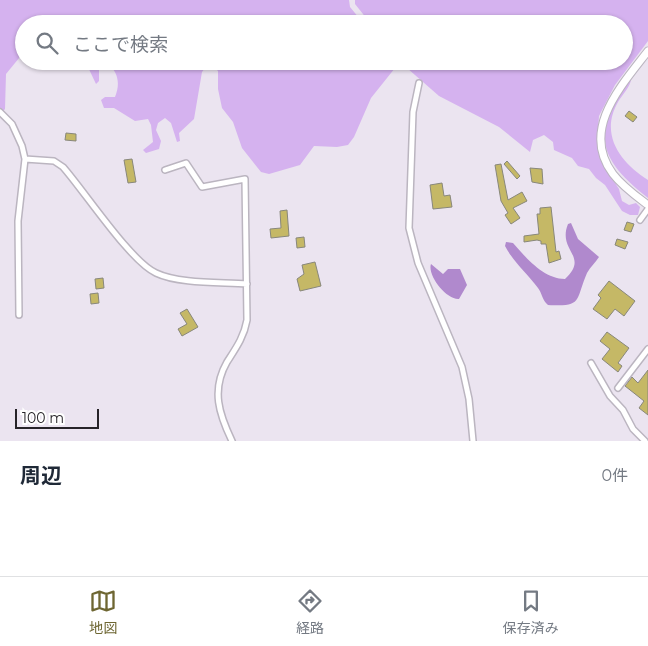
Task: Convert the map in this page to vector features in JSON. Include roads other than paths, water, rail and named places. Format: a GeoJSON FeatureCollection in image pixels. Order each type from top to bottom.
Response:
{"type":"FeatureCollection","features":[{"type":"Feature","properties":{"kind":"street"},"geometry":{"type":"LineString","coordinates":[[648,52],[609,104],[600,132],[604,158],[612,174],[623,186],[648,205]]}},
{"type":"Feature","properties":{"kind":"street"},"geometry":{"type":"LineString","coordinates":[[419,83],[413,112],[409,228],[418,264],[462,367],[469,399],[473,441]]}},
{"type":"Feature","properties":{"kind":"street"},"geometry":{"type":"LineString","coordinates":[[0,112],[12,124],[22,146],[24,159],[18,221],[19,315]]}},
{"type":"Feature","properties":{"kind":"street"},"geometry":{"type":"LineString","coordinates":[[24,159],[54,161],[63,167],[139,260],[154,272],[188,280],[247,284]]}},
{"type":"Feature","properties":{"kind":"street"},"geometry":{"type":"LineString","coordinates":[[165,170],[186,163],[202,187],[246,180],[247,284],[244,333],[220,375],[216,398],[221,416],[232,441]]}},
{"type":"Feature","properties":{"kind":"street"},"geometry":{"type":"LineString","coordinates":[[640,220],[648,209]]}},
{"type":"Feature","properties":{"kind":"street"},"geometry":{"type":"LineString","coordinates":[[618,388],[648,349]]}},
{"type":"Feature","properties":{"kind":"street"},"geometry":{"type":"LineString","coordinates":[[591,363],[610,396],[623,410],[633,429],[645,441]]}}]}
